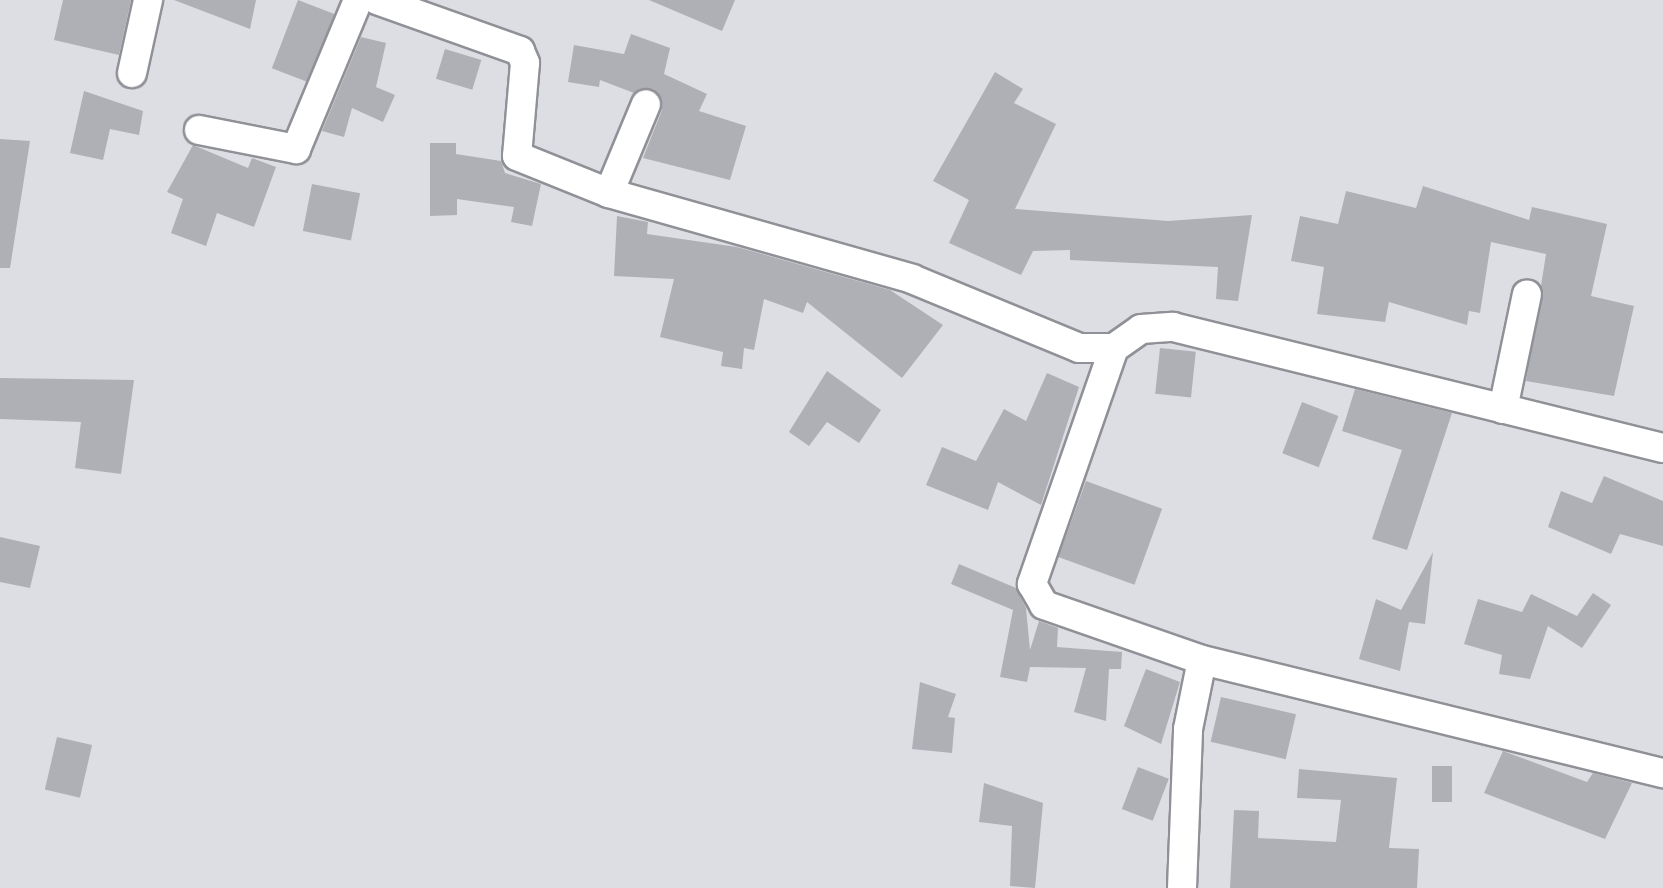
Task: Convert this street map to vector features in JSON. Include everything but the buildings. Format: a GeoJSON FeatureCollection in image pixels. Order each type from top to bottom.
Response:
{"type":"FeatureCollection","features":[{"type":"Feature","properties":{"kind":"street"},"geometry":{"type":"LineString","coordinates":[[132,73],[148,0]]}},
{"type":"Feature","properties":{"kind":"street"},"geometry":{"type":"LineString","coordinates":[[199,130],[296,149],[358,0]]}},
{"type":"Feature","properties":{"kind":"street"},"geometry":{"type":"LineString","coordinates":[[377,0],[520,51],[517,156],[609,193],[912,279],[1064,343],[1114,348]]}},
{"type":"Feature","properties":{"kind":"street"},"geometry":{"type":"LineString","coordinates":[[609,193],[646,104]]}},
{"type":"Feature","properties":{"kind":"street"},"geometry":{"type":"LineString","coordinates":[[1503,409],[1527,294]]}},
{"type":"Feature","properties":{"kind":"street"},"geometry":{"type":"LineString","coordinates":[[1663,448],[1173,327],[1141,329],[1114,348],[1032,584],[1044,605],[1202,660],[1663,773]]}},
{"type":"Feature","properties":{"kind":"street"},"geometry":{"type":"LineString","coordinates":[[1182,888],[1188,729],[1202,660]]}}]}
